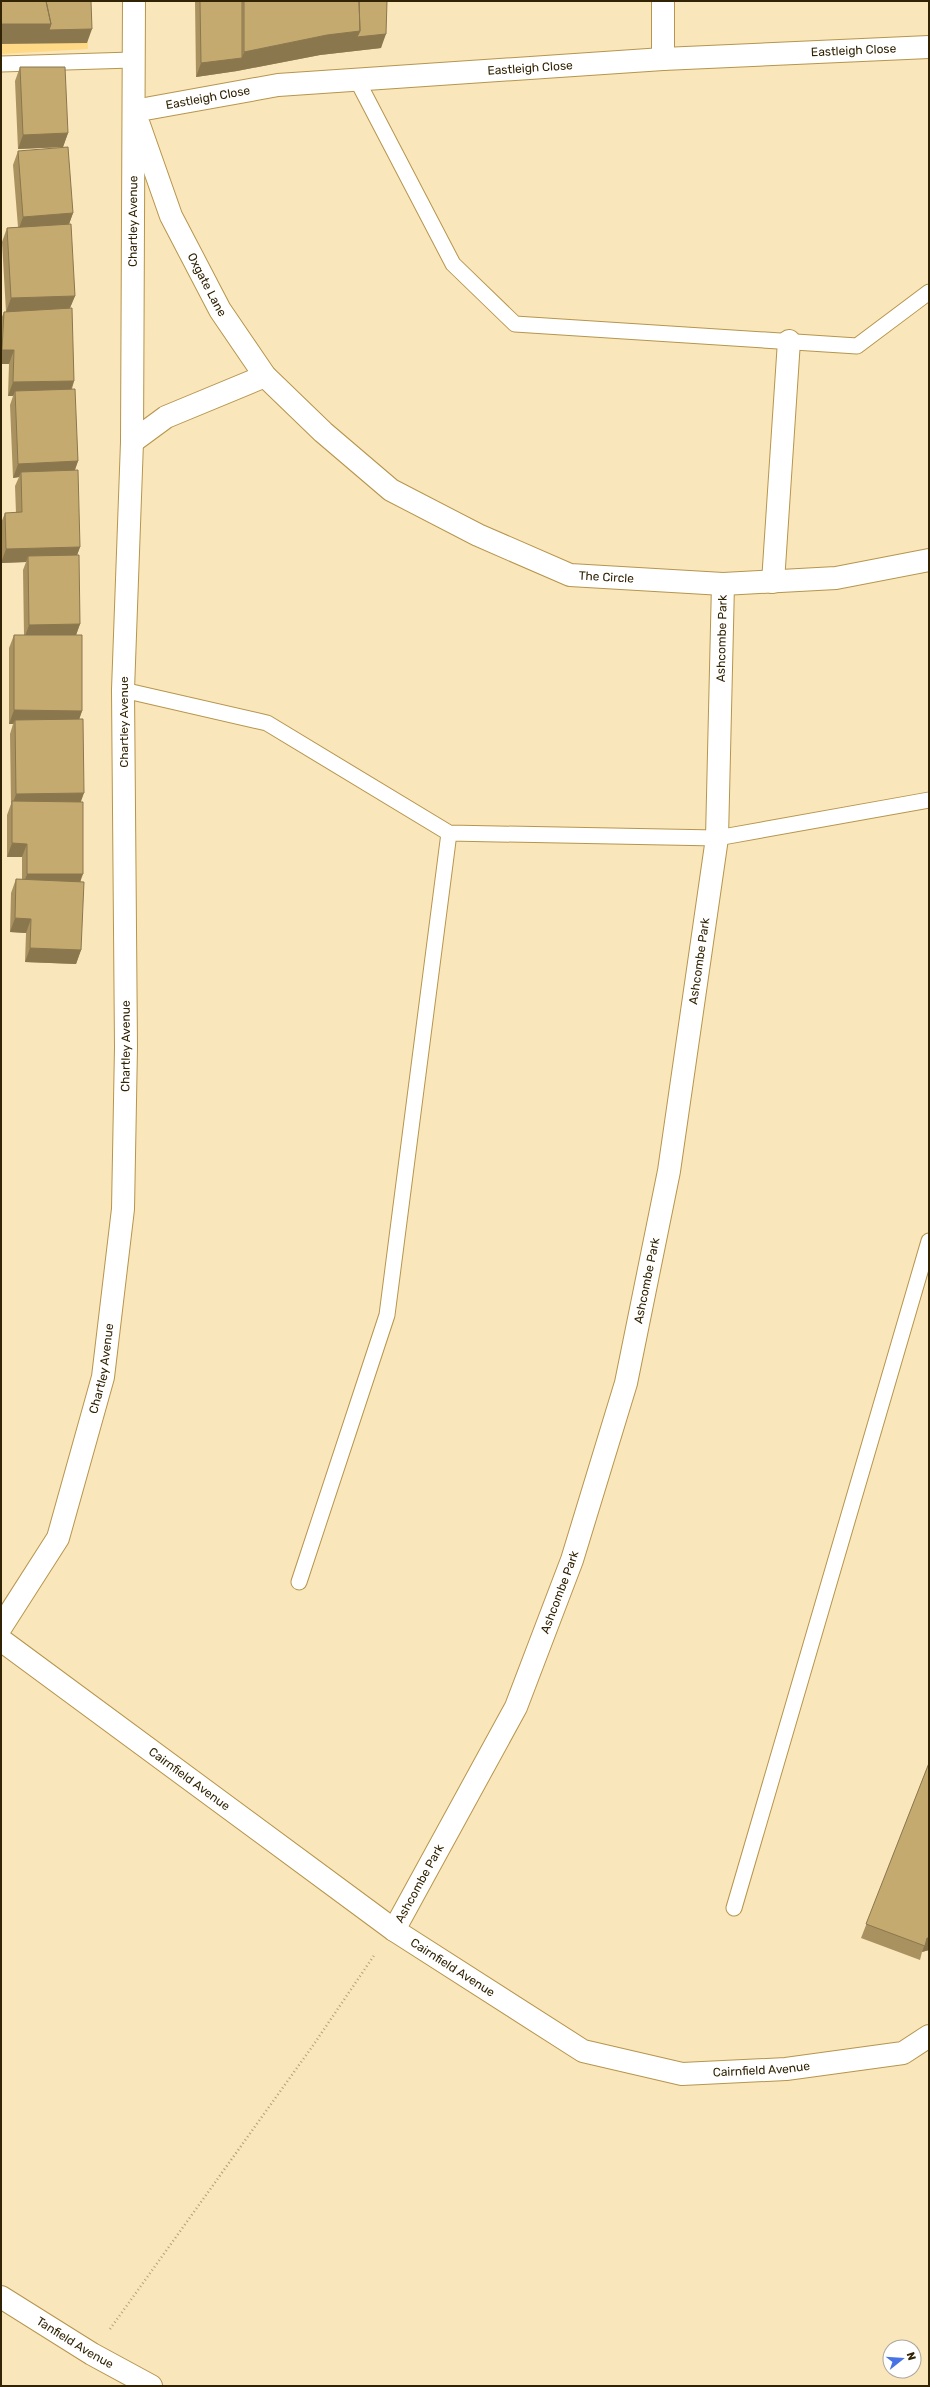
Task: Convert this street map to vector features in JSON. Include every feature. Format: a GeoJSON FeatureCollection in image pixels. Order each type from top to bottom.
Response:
{"type":"FeatureCollection","features":[{"type":"Feature","properties":{"kind":"street","name":"Chartley Avenue"},"geometry":{"type":"LineString","coordinates":[[1,1627],[58,1538],[103,1377],[123,1209],[126,1047],[123,690],[132,442],[134,111],[132,60],[134,1]]}},
{"type":"Feature","properties":{"kind":"street"},"geometry":{"type":"LineString","coordinates":[[663,1],[663,59]]}},
{"type":"Feature","properties":{"kind":"street","name":"Eastleigh Close"},"geometry":{"type":"LineString","coordinates":[[134,111],[278,85],[663,59],[929,48]]}},
{"type":"Feature","properties":{"kind":"street","name":"Oxgate Lane"},"geometry":{"type":"LineString","coordinates":[[134,111],[171,216],[220,310],[265,376],[323,432]]}},
{"type":"Feature","properties":{"kind":"street"},"geometry":{"type":"LineString","coordinates":[[773,582],[789,341]]}},
{"type":"Feature","properties":{"kind":"street"},"geometry":{"type":"LineString","coordinates":[[132,442],[166,417],[265,376]]}},
{"type":"Feature","properties":{"kind":"street","name":"The Circle"},"geometry":{"type":"LineString","coordinates":[[323,432],[391,490],[478,535],[570,576],[723,584],[773,582],[836,578],[929,560]]}},
{"type":"Feature","properties":{"kind":"street","name":"Ashcombe Park"},"geometry":{"type":"LineString","coordinates":[[394,1930],[516,1707],[572,1560],[626,1383],[668,1171],[717,838],[723,584]]}},
{"type":"Feature","properties":{"kind":"street","name":"Cairnfield Avenue"},"geometry":{"type":"LineString","coordinates":[[1,1640],[394,1930],[583,2051],[682,2074],[786,2069],[903,2053],[929,2036]]}},
{"type":"Feature","properties":{"kind":"street","name":"Tanfield Avenue"},"geometry":{"type":"LineString","coordinates":[[1,2297],[92,2354],[151,2386]]}},
{"type":"Feature","properties":{"kind":"lane"},"geometry":{"type":"LineString","coordinates":[[1,64],[132,60]]}},
{"type":"Feature","properties":{"kind":"lane"},"geometry":{"type":"LineString","coordinates":[[357,80],[453,264],[515,324],[857,346],[929,292]]}},
{"type":"Feature","properties":{"kind":"lane"},"geometry":{"type":"LineString","coordinates":[[123,690],[267,723],[449,833],[717,838],[929,800]]}},
{"type":"Feature","properties":{"kind":"lane"},"geometry":{"type":"LineString","coordinates":[[298,1582],[387,1315],[449,833]]}},
{"type":"Feature","properties":{"kind":"lane"},"geometry":{"type":"LineString","coordinates":[[734,1908],[929,1240]]}},
{"type":"Feature","properties":{"kind":"path"},"geometry":{"type":"LineString","coordinates":[[92,2354],[394,1930]]}},
{"type":"Feature","properties":{"kind":"shaded area"},"geometry":{"type":"Polygon","coordinates":[[[1,1],[87,1],[88,49],[1,54],[1,1]]]}},
{"type":"Feature","properties":{"kind":"building"},"geometry":{"type":"Polygon","coordinates":[[[1,1],[46,1],[51,24],[1,24],[1,1]]]}},
{"type":"Feature","properties":{"kind":"building"},"geometry":{"type":"Polygon","coordinates":[[[46,1],[91,1],[92,29],[49,30],[51,24],[46,1]]]}},
{"type":"Feature","properties":{"kind":"building"},"geometry":{"type":"Polygon","coordinates":[[[200,1],[242,1],[242,58],[201,63],[200,1]]]}},
{"type":"Feature","properties":{"kind":"building"},"geometry":{"type":"Polygon","coordinates":[[[244,1],[359,1],[360,31],[327,35],[244,52],[244,1]]]}},
{"type":"Feature","properties":{"kind":"building"},"geometry":{"type":"Polygon","coordinates":[[[359,1],[387,1],[386,34],[357,37],[360,31],[359,1]]]}},
{"type":"Feature","properties":{"kind":"building"},"geometry":{"type":"Polygon","coordinates":[[[20,67],[65,67],[68,133],[23,135],[20,67]]]}},
{"type":"Feature","properties":{"kind":"building"},"geometry":{"type":"Polygon","coordinates":[[[68,147],[73,213],[23,217],[18,151],[68,147]]]}},
{"type":"Feature","properties":{"kind":"building"},"geometry":{"type":"Polygon","coordinates":[[[71,224],[75,296],[11,298],[7,228],[71,224]]]}},
{"type":"Feature","properties":{"kind":"building"},"geometry":{"type":"Polygon","coordinates":[[[72,308],[74,381],[13,382],[14,350],[2,350],[4,312],[72,308]]]}},
{"type":"Feature","properties":{"kind":"building"},"geometry":{"type":"Polygon","coordinates":[[[75,389],[78,461],[18,464],[15,391],[75,389]]]}},
{"type":"Feature","properties":{"kind":"building"},"geometry":{"type":"Polygon","coordinates":[[[78,470],[80,547],[6,549],[5,513],[22,512],[21,472],[78,470]]]}},
{"type":"Feature","properties":{"kind":"building"},"geometry":{"type":"Polygon","coordinates":[[[79,555],[80,624],[29,625],[28,556],[79,555]]]}},
{"type":"Feature","properties":{"kind":"building"},"geometry":{"type":"Polygon","coordinates":[[[14,635],[82,635],[82,711],[14,710],[14,635]]]}},
{"type":"Feature","properties":{"kind":"building"},"geometry":{"type":"Polygon","coordinates":[[[83,719],[84,793],[16,794],[15,720],[83,719]]]}},
{"type":"Feature","properties":{"kind":"building"},"geometry":{"type":"Polygon","coordinates":[[[12,801],[83,802],[83,874],[27,874],[27,844],[12,843],[12,801]]]}},
{"type":"Feature","properties":{"kind":"building"},"geometry":{"type":"Polygon","coordinates":[[[16,879],[84,882],[81,950],[30,948],[31,919],[15,918],[16,879]]]}},
{"type":"Feature","properties":{"kind":"building"},"geometry":{"type":"Polygon","coordinates":[[[929,1763],[929,1938],[927,1938],[925,1946],[866,1924],[929,1763]]]}}]}
